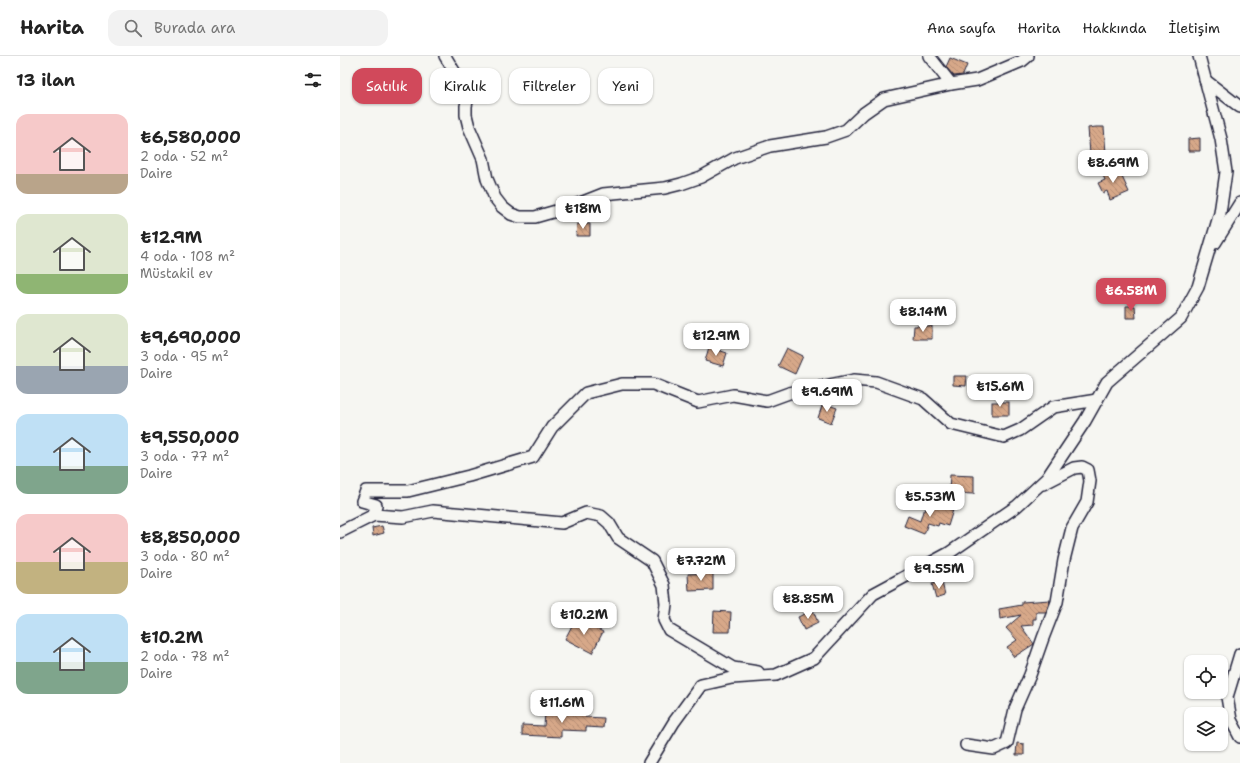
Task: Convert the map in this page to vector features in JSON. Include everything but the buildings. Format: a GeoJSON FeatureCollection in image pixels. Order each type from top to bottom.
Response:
{"type":"FeatureCollection","features":[{"type":"Feature","properties":{"kind":"street"},"geometry":{"type":"LineString","coordinates":[[445,56],[457,76],[461,78],[467,88],[468,97],[466,115],[469,127],[483,159],[487,179],[495,198],[502,207],[511,214],[520,217],[535,217],[603,194],[665,188],[681,184],[701,177],[735,158],[770,146],[826,137],[846,130],[864,113],[884,99],[976,80],[1022,61],[1028,56]]}},
{"type":"Feature","properties":{"kind":"street"},"geometry":{"type":"LineString","coordinates":[[929,56],[951,84]]}},
{"type":"Feature","properties":{"kind":"street"},"geometry":{"type":"LineString","coordinates":[[649,763],[674,722],[702,685],[732,678],[776,675],[814,658],[873,594],[949,553],[1017,506],[1047,478],[1107,382],[1181,318],[1198,287],[1220,213],[1226,172],[1221,139],[1199,56]]}},
{"type":"Feature","properties":{"kind":"street"},"geometry":{"type":"LineString","coordinates":[[1205,80],[1240,107]]}},
{"type":"Feature","properties":{"kind":"street"},"geometry":{"type":"LineString","coordinates":[[1208,254],[1240,203]]}},
{"type":"Feature","properties":{"kind":"street"},"geometry":{"type":"LineString","coordinates":[[374,515],[376,505],[362,501],[366,492],[408,491],[469,476],[533,456],[552,427],[586,393],[622,384],[653,384],[698,402],[733,395],[767,401],[790,393],[854,380],[876,382],[923,399],[952,424],[1004,437],[1020,430],[1053,407],[1097,400]]}},
{"type":"Feature","properties":{"kind":"street"},"geometry":{"type":"LineString","coordinates":[[966,745],[994,749],[1007,743],[1015,709],[1030,676],[1043,638],[1058,602],[1064,560],[1072,528],[1087,502],[1090,481],[1088,470],[1082,467],[1074,468],[1038,487]]}},
{"type":"Feature","properties":{"kind":"street"},"geometry":{"type":"LineString","coordinates":[[340,532],[374,515],[404,517],[434,511],[562,523],[586,513],[601,516],[609,523],[618,538],[652,561],[664,586],[666,604],[664,620],[669,630],[733,668],[776,675]]}},
{"type":"Feature","properties":{"kind":"street"},"geometry":{"type":"LineString","coordinates":[[1240,654],[1227,697],[1231,720],[1240,737]]}}]}
